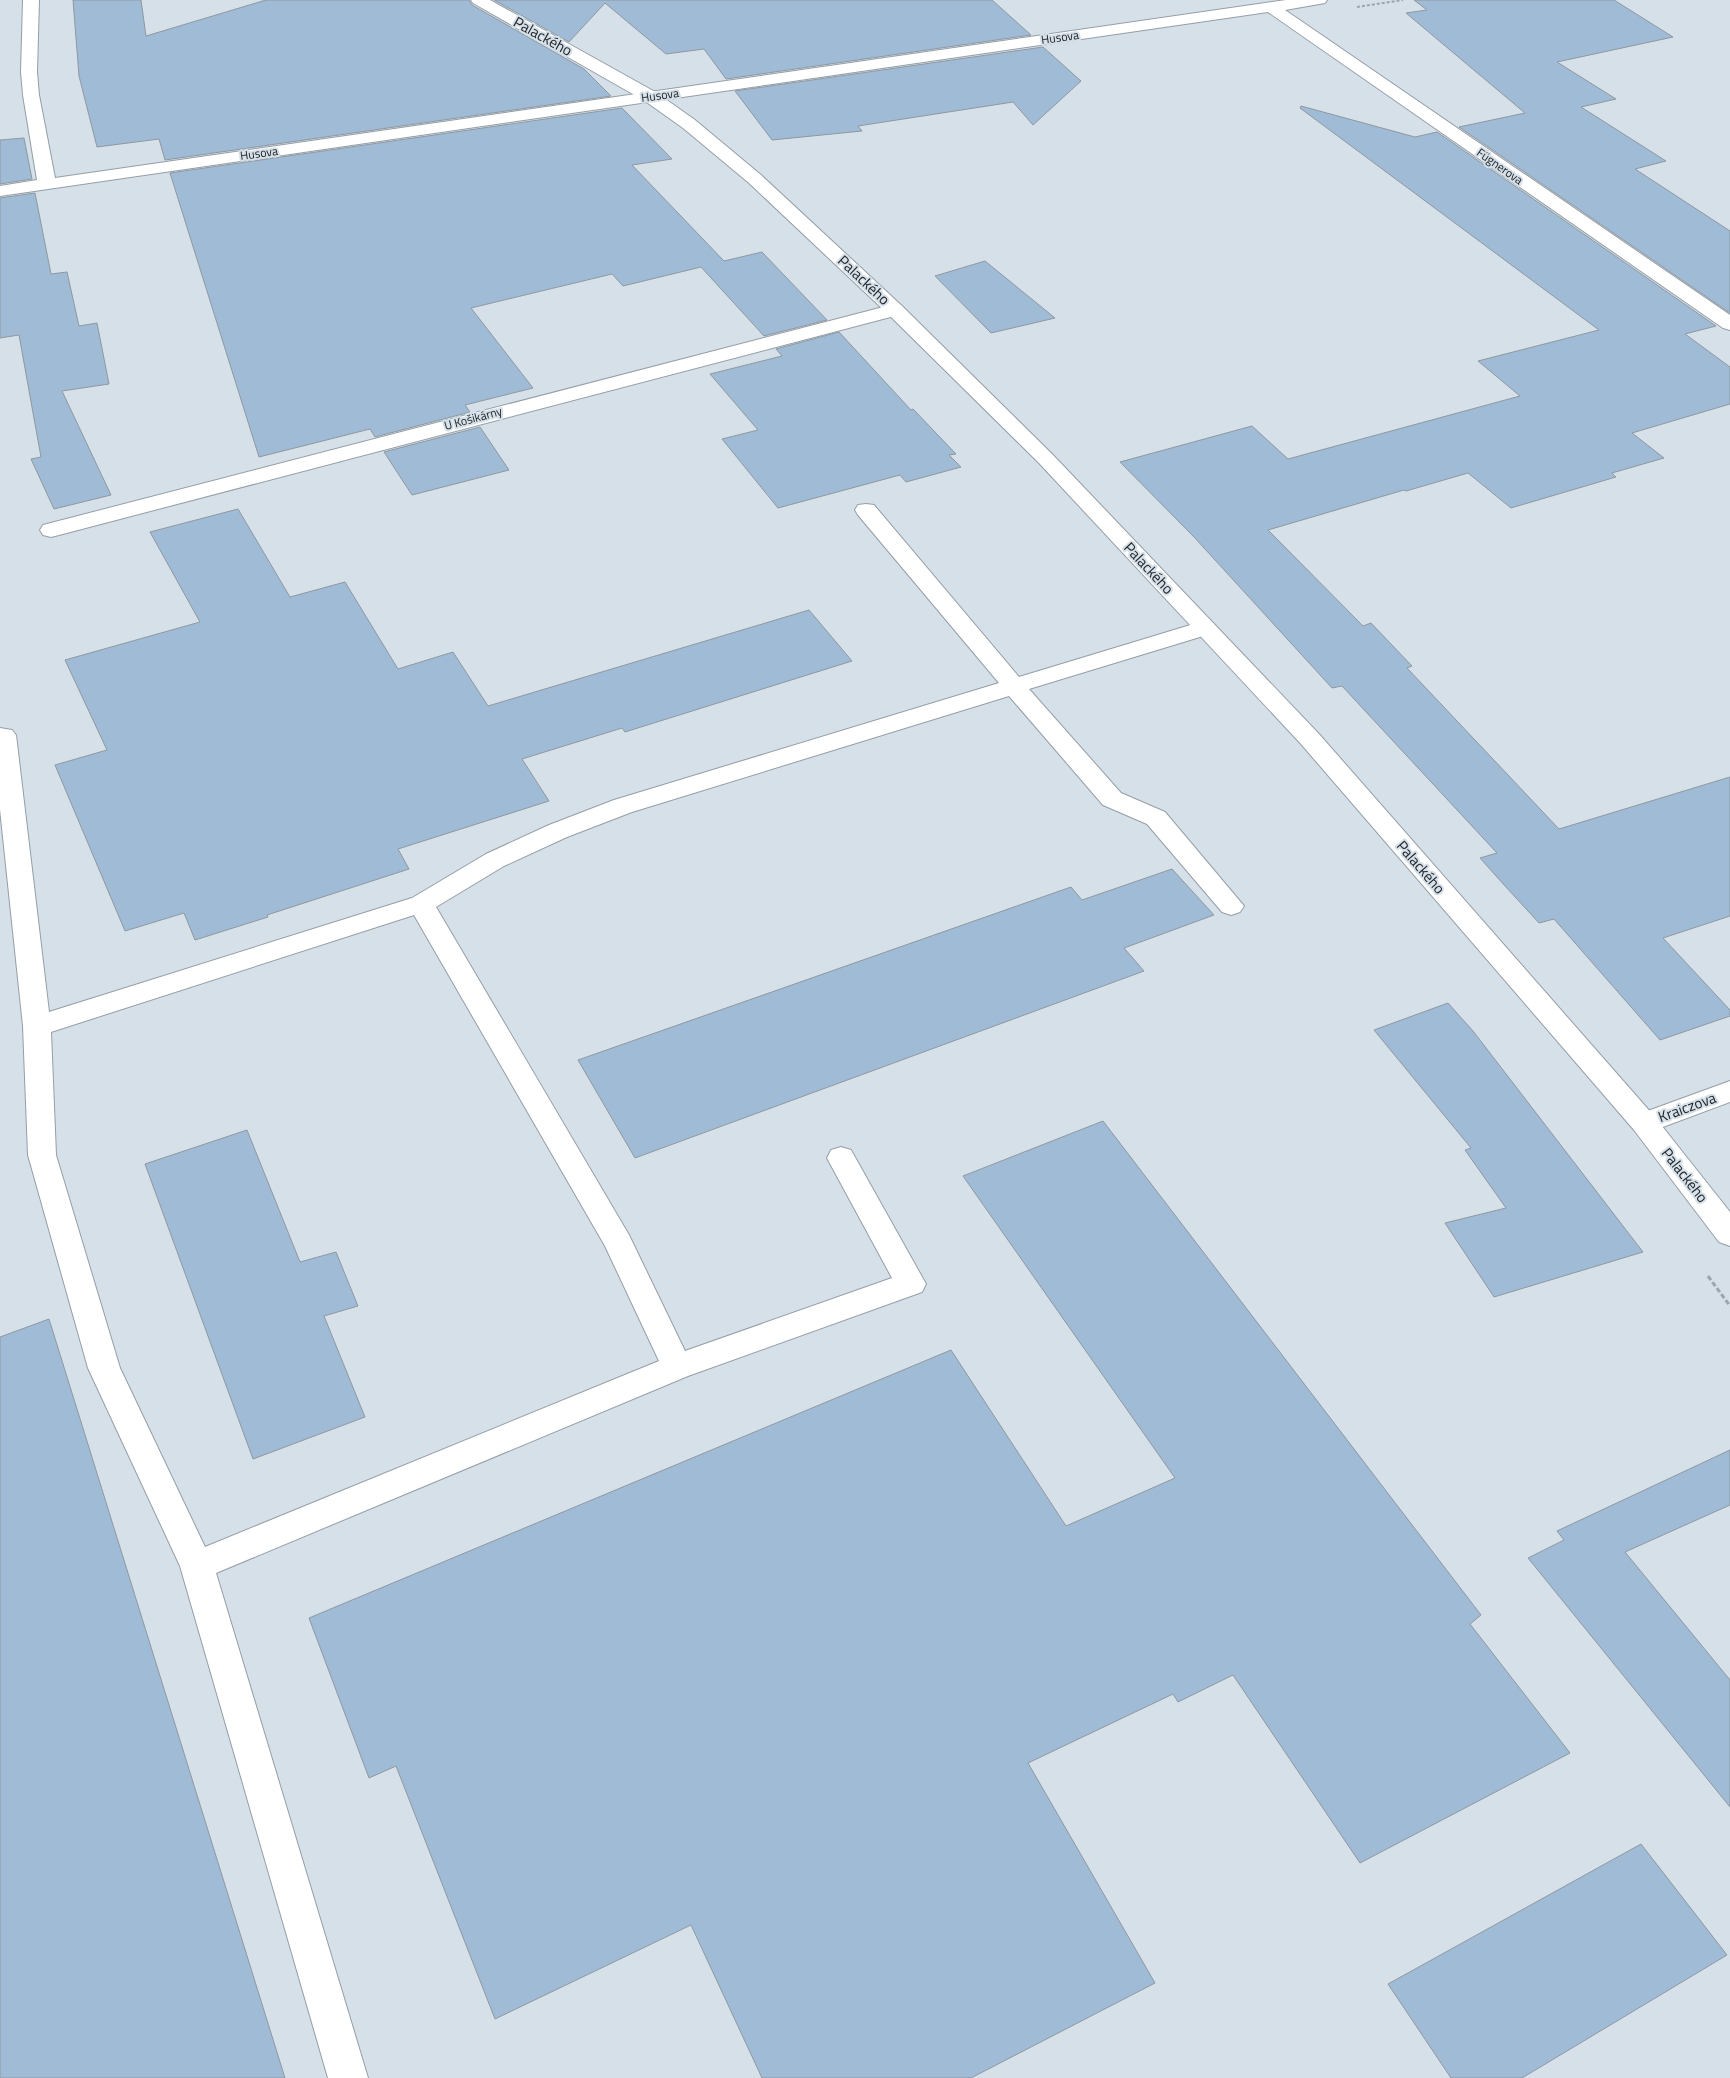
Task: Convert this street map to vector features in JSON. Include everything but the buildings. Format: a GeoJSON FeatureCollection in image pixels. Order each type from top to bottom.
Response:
{"type":"FeatureCollection","features":[{"type":"Feature","properties":{"kind":"street"},"geometry":{"type":"LineString","coordinates":[[31,0],[29,72],[31,95],[47,184]]}},
{"type":"Feature","properties":{"kind":"street","name":"Palackého"},"geometry":{"type":"LineString","coordinates":[[479,0],[651,96],[748,173],[895,310],[1046,459],[1310,739],[1644,1123],[1730,1234]]}},
{"type":"Feature","properties":{"kind":"street","name":"Husova"},"geometry":{"type":"LineString","coordinates":[[0,191],[1319,0]]}},
{"type":"Feature","properties":{"kind":"street","name":"Fügnerova"},"geometry":{"type":"LineString","coordinates":[[1271,7],[1730,324]]}},
{"type":"Feature","properties":{"kind":"street","name":"U Košikárny"},"geometry":{"type":"LineString","coordinates":[[51,530],[373,444],[895,310]]}},
{"type":"Feature","properties":{"kind":"street"},"geometry":{"type":"LineString","coordinates":[[866,510],[1014,688],[1112,798],[1156,818],[1231,906]]}},
{"type":"Feature","properties":{"kind":"street"},"geometry":{"type":"LineString","coordinates":[[37,1026],[421,904],[495,860],[558,831],[615,810],[1206,628]]}},
{"type":"Feature","properties":{"kind":"street"},"geometry":{"type":"LineString","coordinates":[[4,734],[37,1026],[42,1155],[104,1368],[197,1566],[348,2078]]}},
{"type":"Feature","properties":{"kind":"street"},"geometry":{"type":"LineString","coordinates":[[421,904],[618,1243],[677,1366]]}},
{"type":"Feature","properties":{"kind":"street","name":"Kraiczova"},"geometry":{"type":"LineString","coordinates":[[1644,1123],[1730,1091]]}},
{"type":"Feature","properties":{"kind":"street"},"geometry":{"type":"LineString","coordinates":[[197,1566],[677,1366],[911,1284],[841,1158]]}}]}
